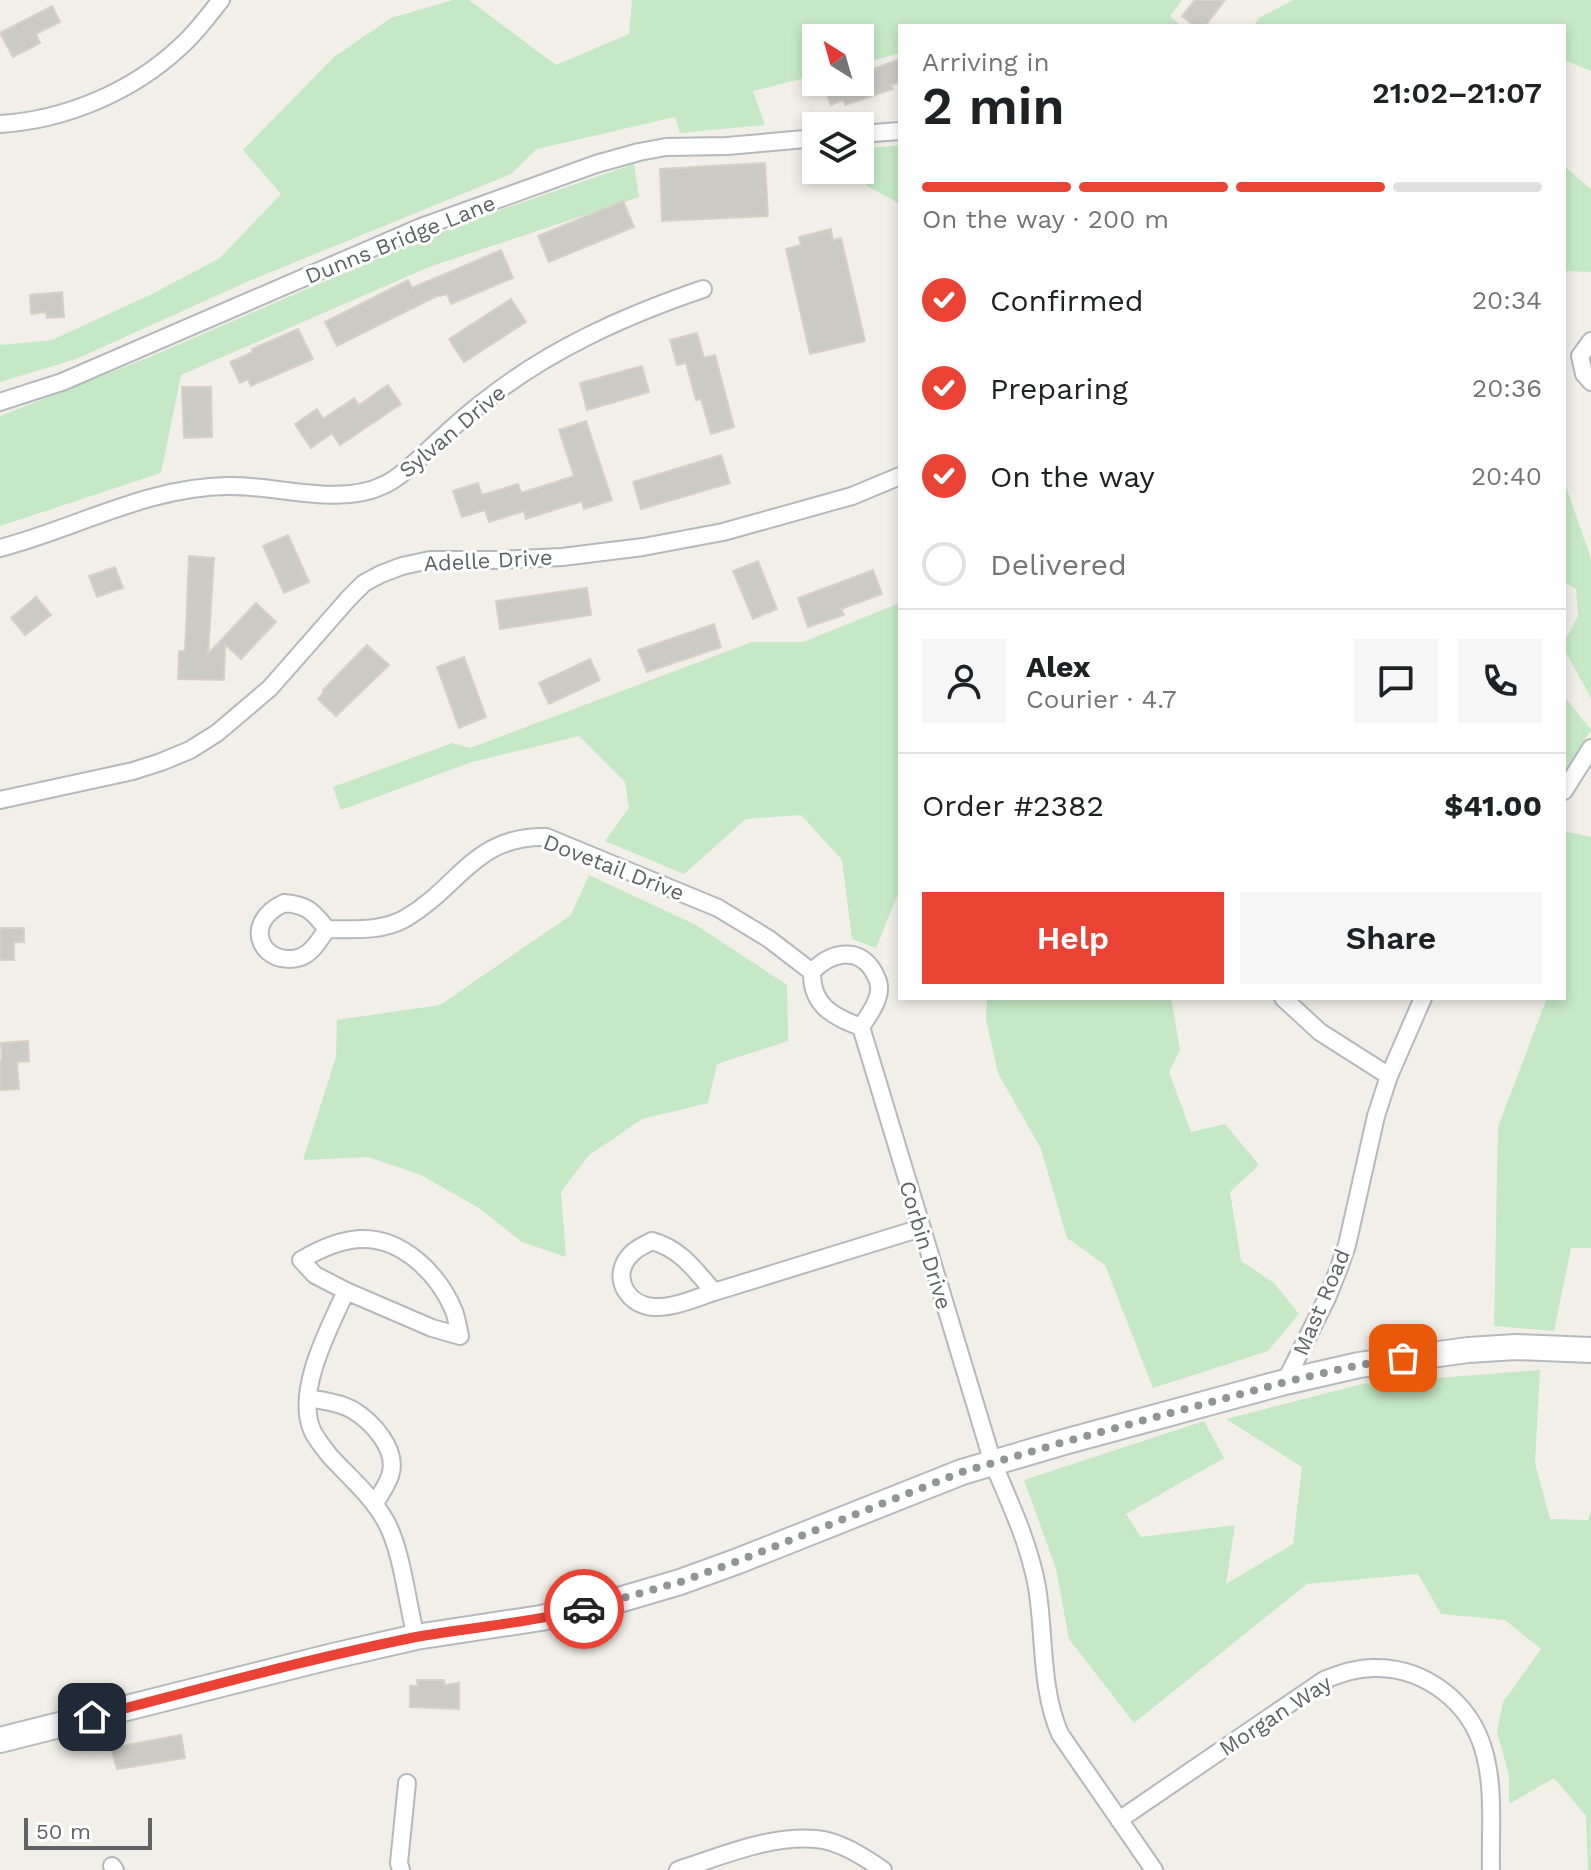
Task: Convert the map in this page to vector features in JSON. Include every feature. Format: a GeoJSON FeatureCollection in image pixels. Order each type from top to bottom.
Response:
{"type":"FeatureCollection","features":[{"type":"Feature","properties":{"kind":"street"},"geometry":{"type":"LineString","coordinates":[[0,124],[64,113],[123,87],[180,48],[221,0]]}},
{"type":"Feature","properties":{"kind":"street"},"geometry":{"type":"LineString","coordinates":[[874,133],[898,131]]}},
{"type":"Feature","properties":{"kind":"street","name":"Dunns Bridge Lane"},"geometry":{"type":"LineString","coordinates":[[0,402],[76,376],[421,227],[596,164],[666,147],[727,146],[802,139]]}},
{"type":"Feature","properties":{"kind":"street","name":"Sylvan Drive"},"geometry":{"type":"LineString","coordinates":[[0,548],[162,493],[229,486],[351,496],[385,485],[401,475],[483,401],[520,375],[606,326],[703,289]]}},
{"type":"Feature","properties":{"kind":"street"},"geometry":{"type":"LineString","coordinates":[[1591,341],[1580,356],[1584,374],[1591,382]]}},
{"type":"Feature","properties":{"kind":"street","name":"Adelle Drive"},"geometry":{"type":"LineString","coordinates":[[0,800],[133,771],[190,750],[217,733],[270,688],[364,583],[402,566],[430,560],[515,560],[643,547],[723,532],[852,496],[898,477]]}},
{"type":"Feature","properties":{"kind":"street"},"geometry":{"type":"LineString","coordinates":[[1566,788],[1591,748]]}},
{"type":"Feature","properties":{"kind":"street","name":"Dovetail Drive"},"geometry":{"type":"LineString","coordinates":[[327,929],[371,929],[405,919],[485,853],[505,842],[526,836],[546,837],[718,908],[769,939],[812,972]]}},
{"type":"Feature","properties":{"kind":"street"},"geometry":{"type":"LineString","coordinates":[[838,955],[855,956],[866,961],[875,974],[880,987],[875,1004],[861,1027],[840,1020],[816,996],[812,972],[823,960],[838,955]]}},
{"type":"Feature","properties":{"kind":"street"},"geometry":{"type":"LineString","coordinates":[[1285,1000],[1320,1032],[1389,1076]]}},
{"type":"Feature","properties":{"kind":"street","name":"Mast Road"},"geometry":{"type":"LineString","coordinates":[[0,1740],[333,1656],[416,1637],[576,1611],[665,1587],[962,1472],[1285,1382],[1327,1298],[1347,1245],[1366,1157],[1389,1076],[1422,1000]]}},
{"type":"Feature","properties":{"kind":"street","name":"Corbin Drive"},"geometry":{"type":"LineString","coordinates":[[861,1027],[993,1463],[1030,1556],[1042,1624],[1052,1715],[1060,1734],[1154,1870]]}},
{"type":"Feature","properties":{"kind":"street"},"geometry":{"type":"LineString","coordinates":[[714,1292],[684,1258],[667,1245],[652,1241],[628,1257],[621,1270],[622,1284],[629,1296],[639,1304],[670,1306],[921,1228]]}},
{"type":"Feature","properties":{"kind":"street"},"geometry":{"type":"LineString","coordinates":[[360,1239],[381,1241],[399,1248],[417,1259],[433,1275],[455,1313],[460,1336],[432,1328],[346,1291],[315,1275],[301,1260],[317,1251],[360,1239]]}},
{"type":"Feature","properties":{"kind":"street"},"geometry":{"type":"LineString","coordinates":[[346,1291],[310,1381],[311,1427],[318,1440],[375,1503],[387,1522],[416,1637]]}},
{"type":"Feature","properties":{"kind":"street"},"geometry":{"type":"LineString","coordinates":[[1285,1382],[1359,1365],[1468,1350],[1516,1347],[1591,1350]]}},
{"type":"Feature","properties":{"kind":"street"},"geometry":{"type":"LineString","coordinates":[[309,1398],[352,1409],[371,1424],[386,1444],[391,1458],[391,1474],[375,1503]]}},
{"type":"Feature","properties":{"kind":"street","name":"Morgan Way"},"geometry":{"type":"LineString","coordinates":[[1119,1820],[1324,1680],[1358,1669],[1394,1669],[1443,1690],[1467,1715],[1476,1730],[1490,1782],[1491,1870]]}},
{"type":"Feature","properties":{"kind":"street"},"geometry":{"type":"LineString","coordinates":[[401,1870],[399,1863],[407,1783]]}},
{"type":"Feature","properties":{"kind":"street"},"geometry":{"type":"LineString","coordinates":[[678,1870],[775,1841],[818,1839],[858,1853],[883,1870]]}},
{"type":"Feature","properties":{"kind":"green space"},"geometry":{"type":"Polygon","coordinates":[[[453,0],[469,0],[556,65],[629,34],[632,0],[1182,0],[1170,16],[1179,24],[898,24],[898,54],[874,60],[874,24],[802,24],[802,79],[753,91],[765,125],[680,133],[675,117],[537,149],[511,174],[249,281],[76,359],[0,382],[0,345],[52,340],[152,294],[220,258],[281,194],[243,150],[334,57],[391,18],[453,0]]]}},
{"type":"Feature","properties":{"kind":"green space"},"geometry":{"type":"Polygon","coordinates":[[[1293,0],[1591,0],[1591,71],[1566,61],[1566,24],[1255,24],[1259,18],[1293,0]]]}},
{"type":"Feature","properties":{"kind":"green space"},"geometry":{"type":"Polygon","coordinates":[[[898,145],[898,203],[867,186],[874,184],[874,148],[898,145]]]}},
{"type":"Feature","properties":{"kind":"green space"},"geometry":{"type":"Polygon","coordinates":[[[634,164],[639,197],[429,267],[181,375],[161,473],[0,526],[0,416],[152,356],[404,247],[634,164]]]}},
{"type":"Feature","properties":{"kind":"green space"},"geometry":{"type":"Polygon","coordinates":[[[1566,168],[1591,189],[1591,272],[1566,271],[1566,168]]]}},
{"type":"Feature","properties":{"kind":"green space"},"geometry":{"type":"Polygon","coordinates":[[[1566,487],[1591,558],[1591,698],[1566,653],[1566,638],[1578,616],[1576,589],[1566,583],[1566,487]]]}},
{"type":"Feature","properties":{"kind":"green space"},"geometry":{"type":"Polygon","coordinates":[[[898,604],[898,894],[876,948],[852,939],[842,860],[801,815],[746,819],[684,874],[605,841],[629,808],[625,782],[579,736],[472,762],[341,810],[333,787],[452,743],[470,748],[752,642],[803,642],[898,604]]]}},
{"type":"Feature","properties":{"kind":"green space"},"geometry":{"type":"Polygon","coordinates":[[[1566,699],[1591,730],[1566,769],[1566,699]]]}},
{"type":"Feature","properties":{"kind":"green space"},"geometry":{"type":"Polygon","coordinates":[[[1566,831],[1591,837],[1591,1248],[1571,1248],[1554,1331],[1494,1326],[1498,1127],[1546,1000],[1566,1000],[1566,831]]]}},
{"type":"Feature","properties":{"kind":"green space"},"geometry":{"type":"Polygon","coordinates":[[[589,875],[696,925],[787,985],[788,1041],[717,1064],[708,1103],[642,1119],[588,1156],[561,1192],[566,1257],[522,1242],[479,1208],[419,1174],[368,1157],[303,1160],[336,1057],[337,1020],[440,1005],[571,915],[589,875]]]}},
{"type":"Feature","properties":{"kind":"green space"},"geometry":{"type":"Polygon","coordinates":[[[987,1000],[1171,1000],[1180,1050],[1169,1072],[1191,1132],[1225,1124],[1259,1165],[1230,1192],[1241,1261],[1274,1283],[1299,1314],[1268,1351],[1153,1388],[1105,1265],[1067,1238],[1041,1149],[998,1073],[986,1019],[987,1000]]]}},
{"type":"Feature","properties":{"kind":"green space"},"geometry":{"type":"Polygon","coordinates":[[[1540,1370],[1535,1463],[1550,1519],[1588,1520],[1591,1511],[1591,1870],[1588,1870],[1586,1816],[1554,1778],[1509,1804],[1509,1775],[1497,1732],[1503,1702],[1541,1649],[1505,1620],[1441,1614],[1418,1574],[1307,1584],[1134,1723],[1069,1639],[1056,1569],[1024,1480],[1204,1421],[1224,1458],[1126,1514],[1141,1537],[1235,1525],[1226,1584],[1293,1544],[1302,1467],[1226,1419],[1362,1384],[1540,1370]]]}},
{"type":"Feature","properties":{"kind":"building"},"geometry":{"type":"Polygon","coordinates":[[[1195,0],[1225,0],[1207,24],[1192,24],[1182,16],[1195,0]]]}},
{"type":"Feature","properties":{"kind":"building"},"geometry":{"type":"Polygon","coordinates":[[[52,6],[60,22],[36,34],[40,43],[13,57],[0,33],[52,6]]]}},
{"type":"Feature","properties":{"kind":"building"},"geometry":{"type":"Polygon","coordinates":[[[898,60],[898,83],[891,85],[893,89],[874,95],[874,69],[898,60]]]}},
{"type":"Feature","properties":{"kind":"building"},"geometry":{"type":"Polygon","coordinates":[[[827,96],[872,96],[845,105],[843,100],[831,105],[827,96]]]}},
{"type":"Feature","properties":{"kind":"building"},"geometry":{"type":"Polygon","coordinates":[[[765,163],[768,216],[662,221],[660,169],[765,163]]]}},
{"type":"Feature","properties":{"kind":"building"},"geometry":{"type":"Polygon","coordinates":[[[623,201],[634,227],[549,262],[538,236],[623,201]]]}},
{"type":"Feature","properties":{"kind":"building"},"geometry":{"type":"Polygon","coordinates":[[[831,229],[833,240],[841,238],[865,341],[810,354],[786,249],[801,245],[799,237],[831,229]]]}},
{"type":"Feature","properties":{"kind":"building"},"geometry":{"type":"Polygon","coordinates":[[[501,250],[513,278],[451,304],[447,294],[439,295],[337,346],[325,322],[408,280],[412,288],[501,250]]]}},
{"type":"Feature","properties":{"kind":"building"},"geometry":{"type":"Polygon","coordinates":[[[62,292],[64,317],[47,318],[46,312],[31,314],[30,295],[62,292]]]}},
{"type":"Feature","properties":{"kind":"building"},"geometry":{"type":"Polygon","coordinates":[[[511,299],[526,322],[464,362],[449,339],[511,299]]]}},
{"type":"Feature","properties":{"kind":"building"},"geometry":{"type":"Polygon","coordinates":[[[298,329],[313,359],[251,386],[248,379],[240,383],[230,362],[298,329]]]}},
{"type":"Feature","properties":{"kind":"building"},"geometry":{"type":"Polygon","coordinates":[[[697,333],[704,358],[715,355],[734,427],[711,434],[701,399],[696,400],[686,363],[677,365],[670,340],[697,333]]]}},
{"type":"Feature","properties":{"kind":"building"},"geometry":{"type":"Polygon","coordinates":[[[642,366],[649,392],[587,410],[580,383],[642,366]]]}},
{"type":"Feature","properties":{"kind":"building"},"geometry":{"type":"Polygon","coordinates":[[[388,385],[401,404],[340,445],[332,433],[311,448],[295,424],[317,409],[323,419],[354,398],[359,405],[388,385]]]}},
{"type":"Feature","properties":{"kind":"building"},"geometry":{"type":"Polygon","coordinates":[[[182,387],[211,387],[212,437],[184,438],[182,387]]]}},
{"type":"Feature","properties":{"kind":"building"},"geometry":{"type":"Polygon","coordinates":[[[586,421],[612,500],[584,509],[582,501],[526,519],[524,511],[489,522],[485,510],[462,517],[453,491],[478,483],[482,495],[518,484],[521,493],[574,476],[559,430],[586,421]]]}},
{"type":"Feature","properties":{"kind":"building"},"geometry":{"type":"Polygon","coordinates":[[[721,455],[730,483],[641,509],[633,482],[721,455]]]}},
{"type":"Feature","properties":{"kind":"building"},"geometry":{"type":"Polygon","coordinates":[[[288,535],[309,582],[284,593],[263,546],[288,535]]]}},
{"type":"Feature","properties":{"kind":"building"},"geometry":{"type":"Polygon","coordinates":[[[189,556],[214,558],[208,654],[256,603],[276,622],[241,659],[225,644],[224,680],[178,679],[179,651],[185,651],[189,556]]]}},
{"type":"Feature","properties":{"kind":"building"},"geometry":{"type":"Polygon","coordinates":[[[758,561],[777,609],[753,619],[733,571],[758,561]]]}},
{"type":"Feature","properties":{"kind":"building"},"geometry":{"type":"Polygon","coordinates":[[[115,567],[123,588],[97,597],[89,576],[115,567]]]}},
{"type":"Feature","properties":{"kind":"building"},"geometry":{"type":"Polygon","coordinates":[[[873,570],[882,594],[841,609],[844,615],[808,627],[798,598],[873,570]]]}},
{"type":"Feature","properties":{"kind":"building"},"geometry":{"type":"Polygon","coordinates":[[[587,588],[591,615],[500,629],[496,601],[587,588]]]}},
{"type":"Feature","properties":{"kind":"building"},"geometry":{"type":"Polygon","coordinates":[[[36,597],[51,615],[25,635],[11,618],[36,597]]]}},
{"type":"Feature","properties":{"kind":"building"},"geometry":{"type":"Polygon","coordinates":[[[714,624],[721,647],[647,672],[638,650],[714,624]]]}},
{"type":"Feature","properties":{"kind":"building"},"geometry":{"type":"Polygon","coordinates":[[[367,645],[389,665],[336,716],[318,699],[367,645]]]}},
{"type":"Feature","properties":{"kind":"building"},"geometry":{"type":"Polygon","coordinates":[[[464,657],[486,717],[459,728],[437,667],[464,657]]]}},
{"type":"Feature","properties":{"kind":"building"},"geometry":{"type":"Polygon","coordinates":[[[590,659],[600,680],[549,704],[539,683],[590,659]]]}},
{"type":"Feature","properties":{"kind":"building"},"geometry":{"type":"Polygon","coordinates":[[[0,928],[24,928],[24,942],[14,942],[14,960],[0,960],[0,928]]]}},
{"type":"Feature","properties":{"kind":"building"},"geometry":{"type":"Polygon","coordinates":[[[28,1041],[29,1061],[17,1062],[19,1089],[0,1090],[1,1043],[28,1041]]]}},
{"type":"Feature","properties":{"kind":"building"},"geometry":{"type":"Polygon","coordinates":[[[417,1680],[444,1680],[445,1685],[459,1683],[459,1709],[410,1707],[410,1686],[418,1686],[417,1680]]]}},
{"type":"Feature","properties":{"kind":"building"},"geometry":{"type":"Polygon","coordinates":[[[181,1735],[185,1758],[117,1769],[111,1748],[181,1735]]]}},
{"type":"Feature","properties":{"kind":"way so far"},"geometry":{"type":"LineString","coordinates":[[584,1609],[680,1582],[738,1561],[962,1472],[1285,1382],[1403,1358]]}},
{"type":"Feature","properties":{"kind":"route"},"geometry":{"type":"LineString","coordinates":[[92,1717],[416,1637],[584,1609]]}}]}
